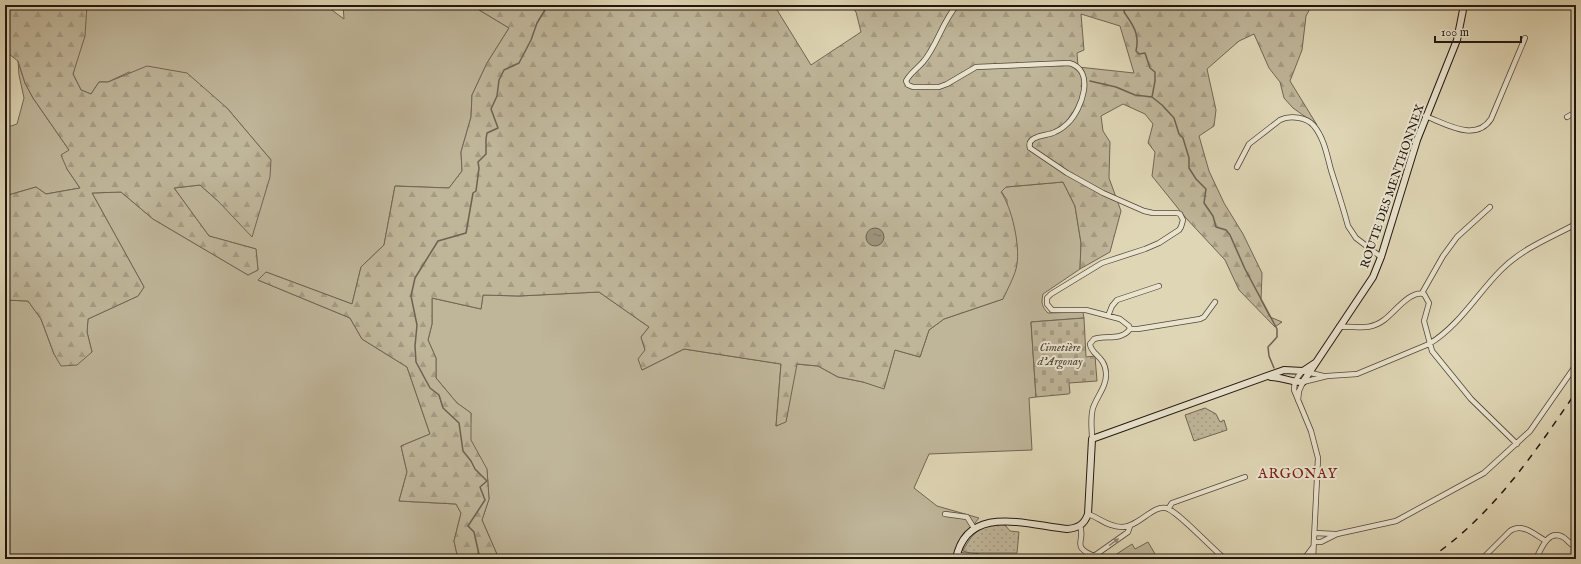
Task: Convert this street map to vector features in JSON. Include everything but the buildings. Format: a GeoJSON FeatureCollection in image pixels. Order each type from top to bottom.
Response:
{"type":"FeatureCollection","features":[{"type":"Feature","properties":{"kind":"street"},"geometry":{"type":"LineString","coordinates":[[956,5],[936,38],[930,52],[908,77],[906,81],[908,85],[913,87],[939,87],[976,67],[1075,64],[1081,69],[1084,75],[1082,98],[1078,108],[1070,120],[1061,128],[1050,134],[1034,138],[1029,145],[1032,151],[1102,193],[1144,211],[1153,213],[1180,214],[1183,220],[1181,227],[1159,243],[1096,266],[1051,294],[1047,300],[1048,306],[1052,310],[1080,309],[1124,321],[1130,329]]}},
{"type":"Feature","properties":{"kind":"street","name":"ROUTE DES MENTHONNEX"},"geometry":{"type":"LineString","coordinates":[[1303,382],[1366,289],[1381,257],[1425,116],[1457,40],[1464,5]]}},
{"type":"Feature","properties":{"kind":"street"},"geometry":{"type":"LineString","coordinates":[[1425,116],[1463,131],[1476,130],[1487,124],[1525,38]]}},
{"type":"Feature","properties":{"kind":"street"},"geometry":{"type":"LineString","coordinates":[[1567,117],[1576,112]]}},
{"type":"Feature","properties":{"kind":"street"},"geometry":{"type":"LineString","coordinates":[[1237,167],[1249,144],[1280,120],[1290,117],[1309,121],[1314,126],[1324,144],[1348,226],[1356,238],[1381,257]]}},
{"type":"Feature","properties":{"kind":"street"},"geometry":{"type":"LineString","coordinates":[[1422,293],[1443,256],[1457,237],[1481,213],[1490,207]]}},
{"type":"Feature","properties":{"kind":"street"},"geometry":{"type":"LineString","coordinates":[[1267,377],[1284,378],[1295,383],[1327,376],[1357,374],[1429,344],[1448,330],[1462,316],[1490,281],[1513,259],[1533,245],[1576,224]]}},
{"type":"Feature","properties":{"kind":"street"},"geometry":{"type":"LineString","coordinates":[[1108,316],[1112,306],[1117,300],[1158,286]]}},
{"type":"Feature","properties":{"kind":"street"},"geometry":{"type":"LineString","coordinates":[[1339,327],[1345,326],[1362,328],[1378,324],[1411,296],[1422,293]]}},
{"type":"Feature","properties":{"kind":"street"},"geometry":{"type":"LineString","coordinates":[[1422,293],[1429,303],[1424,321],[1429,344],[1436,358],[1471,399],[1517,444]]}},
{"type":"Feature","properties":{"kind":"street"},"geometry":{"type":"LineString","coordinates":[[984,559],[976,556],[956,557],[966,537],[974,528],[988,522],[1001,520],[1067,529],[1077,527],[1085,521],[1088,514],[1093,410],[1105,383],[1106,374],[1105,364],[1093,350],[1090,344],[1091,341],[1098,338],[1123,335],[1130,329],[1200,319],[1204,317],[1215,302]]}},
{"type":"Feature","properties":{"kind":"street","name":"ROUTE DES MENTHONNEX"},"geometry":{"type":"LineString","coordinates":[[1303,371],[1315,363]]}},
{"type":"Feature","properties":{"kind":"street"},"geometry":{"type":"LineString","coordinates":[[1315,533],[1337,534],[1387,524],[1480,476],[1530,431],[1576,365]]}},
{"type":"Feature","properties":{"kind":"street"},"geometry":{"type":"LineString","coordinates":[[1092,439],[1284,370],[1303,371],[1327,376]]}},
{"type":"Feature","properties":{"kind":"street"},"geometry":{"type":"LineString","coordinates":[[1303,371],[1295,383],[1294,390],[1311,431],[1318,458],[1313,559]]}},
{"type":"Feature","properties":{"kind":"street"},"geometry":{"type":"LineString","coordinates":[[1298,400],[1299,391],[1303,382]]}},
{"type":"Feature","properties":{"kind":"street"},"geometry":{"type":"LineString","coordinates":[[1168,509],[1172,503],[1245,477]]}},
{"type":"Feature","properties":{"kind":"street"},"geometry":{"type":"LineString","coordinates":[[1088,514],[1108,525],[1123,527],[1130,526],[1158,509],[1168,509],[1225,559]]}},
{"type":"Feature","properties":{"kind":"street"},"geometry":{"type":"LineString","coordinates":[[945,514],[967,517],[974,528]]}},
{"type":"Feature","properties":{"kind":"street"},"geometry":{"type":"LineString","coordinates":[[1077,527],[1082,534],[1079,540],[1080,546],[1084,551],[1094,557],[1128,532],[1130,526]]}},
{"type":"Feature","properties":{"kind":"street"},"geometry":{"type":"LineString","coordinates":[[1482,559],[1510,531],[1515,528],[1524,528],[1546,541]]}},
{"type":"Feature","properties":{"kind":"street"},"geometry":{"type":"LineString","coordinates":[[1304,559],[1314,544],[1322,542],[1337,534]]}},
{"type":"Feature","properties":{"kind":"street"},"geometry":{"type":"LineString","coordinates":[[1536,559],[1546,541],[1556,535],[1561,536],[1569,544],[1576,546],[1576,550]]}},
{"type":"Feature","properties":{"kind":"street"},"geometry":{"type":"LineString","coordinates":[[1573,559],[1576,555]]}},
{"type":"Feature","properties":{"kind":"green space"},"geometry":{"type":"Polygon","coordinates":[[[5,5],[87,5],[85,36],[73,74],[81,90],[91,94],[99,82],[108,82],[147,66],[187,73],[227,108],[271,160],[270,177],[252,237],[218,201],[200,185],[174,188],[209,236],[256,249],[258,270],[248,275],[153,219],[121,192],[92,193],[144,287],[138,296],[88,319],[87,332],[92,352],[77,365],[61,366],[54,354],[41,319],[28,301],[5,300],[5,196],[36,187],[46,194],[80,188],[67,169],[61,155],[69,150],[33,98],[25,83],[18,61],[5,51],[5,5]]]}},
{"type":"Feature","properties":{"kind":"green space"},"geometry":{"type":"Polygon","coordinates":[[[87,5],[325,5],[344,19],[343,5],[471,5],[509,28],[487,63],[472,95],[471,117],[461,152],[462,171],[449,188],[395,186],[384,245],[361,267],[352,304],[266,272],[258,280],[350,318],[362,339],[407,367],[430,434],[401,446],[407,472],[399,501],[456,504],[461,513],[454,541],[458,559],[5,559],[5,300],[28,301],[41,319],[54,354],[92,352],[87,332],[88,319],[138,296],[144,287],[92,193],[121,192],[153,219],[248,275],[258,270],[256,249],[209,236],[174,188],[200,185],[218,201],[271,160],[227,108],[129,72],[108,82],[99,82],[91,94],[81,90],[73,74],[87,5]]]}},
{"type":"Feature","properties":{"kind":"green space"},"geometry":{"type":"Polygon","coordinates":[[[471,5],[774,5],[811,65],[861,32],[856,12],[850,5],[1312,5],[1306,16],[1302,50],[1290,81],[1317,125],[1293,108],[1284,98],[1280,82],[1269,68],[1254,34],[1239,41],[1207,69],[1216,110],[1214,126],[1199,136],[1209,171],[1224,203],[1243,234],[1262,273],[1261,300],[1270,317],[1282,322],[1275,327],[1239,290],[1225,260],[1185,217],[1152,176],[1155,152],[1148,143],[1153,124],[1145,114],[1123,104],[1101,116],[1103,131],[1110,142],[1109,178],[1121,211],[1110,252],[1080,269],[1081,243],[1075,206],[1063,182],[1006,187],[1001,192],[1009,207],[1012,217],[1018,256],[1015,272],[1003,299],[944,319],[929,330],[920,357],[895,350],[884,389],[863,382],[838,377],[818,366],[797,364],[786,422],[776,426],[781,364],[684,349],[642,370],[638,359],[645,350],[641,337],[649,327],[599,292],[519,296],[483,295],[481,309],[432,298],[432,324],[428,340],[436,358],[436,378],[457,403],[471,413],[471,440],[487,469],[489,499],[482,520],[499,559],[458,559],[454,541],[461,513],[456,504],[399,501],[407,472],[401,446],[430,434],[407,367],[362,339],[350,318],[258,280],[266,272],[352,304],[361,267],[384,245],[395,186],[449,188],[462,171],[461,152],[471,117],[472,95],[487,63],[509,28],[471,5]],[[1081,14],[1084,50],[1077,53],[1078,67],[1134,73],[1120,26],[1081,14]]]}},
{"type":"Feature","properties":{"kind":"green space"},"geometry":{"type":"Polygon","coordinates":[[[18,61],[25,83],[33,98],[69,150],[67,169],[80,188],[46,194],[36,187],[5,196],[5,128],[17,124],[24,98],[19,75],[18,61]]]}},
{"type":"Feature","properties":{"kind":"green space"},"geometry":{"type":"Polygon","coordinates":[[[1063,182],[1075,206],[1081,243],[1080,269],[1043,294],[1042,302],[1044,309],[1048,313],[1083,312],[1084,318],[1031,322],[1036,397],[1029,398],[1032,450],[929,454],[914,488],[937,506],[979,518],[966,534],[955,559],[499,559],[482,520],[489,499],[487,470],[470,440],[471,413],[457,403],[436,378],[436,358],[428,340],[432,324],[432,298],[481,309],[483,295],[519,296],[599,292],[649,327],[641,337],[645,350],[642,370],[684,349],[781,364],[776,426],[786,421],[796,364],[818,366],[838,377],[884,388],[895,350],[920,357],[929,330],[944,319],[1003,299],[1007,200],[1001,191],[1006,187],[1063,182]]]}},
{"type":"Feature","properties":{"kind":"green space","name":"Cimetière d'Argonay"},"geometry":{"type":"Polygon","coordinates":[[[1084,318],[1086,357],[1095,356],[1097,381],[1069,383],[1070,393],[1068,394],[1036,397],[1031,322],[1084,318]]]}},
{"type":"Feature","properties":{"kind":"green space"},"geometry":{"type":"Polygon","coordinates":[[[1205,408],[1216,414],[1220,422],[1224,420],[1227,430],[1194,441],[1185,415],[1205,408]]]}},
{"type":"Feature","properties":{"kind":"green space"},"geometry":{"type":"Polygon","coordinates":[[[999,524],[1005,525],[1010,531],[1019,532],[1017,553],[970,553],[963,551],[973,535],[981,529],[999,524]]]}},
{"type":"Feature","properties":{"kind":"green space"},"geometry":{"type":"Polygon","coordinates":[[[1148,542],[1158,559],[1109,559],[1132,544],[1135,549],[1148,542]]]}},
{"type":"Feature","properties":{"kind":"water"},"geometry":{"type":"Polygon","coordinates":[[[875,228],[881,231],[884,237],[881,243],[875,246],[869,243],[866,237],[869,231],[875,228]]]}},
{"type":"Feature","properties":{"kind":"waterway"},"geometry":{"type":"LineString","coordinates":[[480,559],[474,532],[468,526],[485,500],[480,487],[487,481],[475,469],[463,451],[459,423],[443,408],[439,395],[430,388],[416,362],[415,346],[417,325],[411,296],[415,278],[438,241],[466,233],[473,193],[476,191],[479,168],[478,162],[486,154],[487,133],[498,128],[491,109],[497,96],[499,80],[504,70],[519,63],[531,40],[537,23],[548,5]]}},
{"type":"Feature","properties":{"kind":"waterway"},"geometry":{"type":"LineString","coordinates":[[1126,5],[1124,12],[1135,30],[1137,40],[1136,51],[1139,54],[1145,53],[1150,68],[1155,72],[1152,97],[1174,118],[1179,134],[1183,138],[1189,158],[1189,168],[1196,179],[1206,189],[1204,203],[1213,216],[1216,227],[1226,230],[1230,235],[1245,269],[1277,329],[1277,337],[1268,347],[1269,356],[1274,368]]}},
{"type":"Feature","properties":{"kind":"waterway"},"geometry":{"type":"LineString","coordinates":[[1090,81],[1116,87],[1135,95],[1152,97]]}},
{"type":"Feature","properties":{"kind":"railway"},"geometry":{"type":"LineString","coordinates":[[1429,559],[1452,542],[1473,523],[1510,483],[1576,392]]}},
{"type":"Feature","properties":{"kind":"district","name":"ARGONAY"},"geometry":{"type":"Point","coordinates":[1298,473]}}]}
